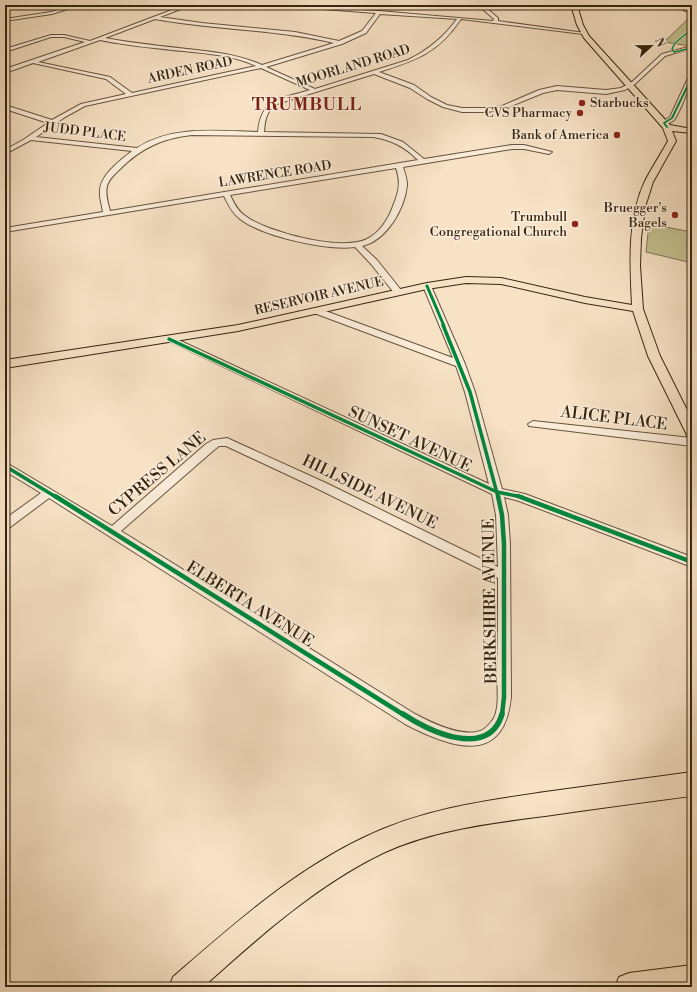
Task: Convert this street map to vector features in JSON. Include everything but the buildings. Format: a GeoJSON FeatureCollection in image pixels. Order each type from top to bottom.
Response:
{"type":"FeatureCollection","features":[{"type":"Feature","properties":{"kind":"highway"},"geometry":{"type":"LineString","coordinates":[[189,981],[252,926],[298,889],[350,857],[403,833],[436,823],[483,813],[692,784]]}},
{"type":"Feature","properties":{"kind":"highway"},"geometry":{"type":"LineString","coordinates":[[629,987],[692,979]]}},
{"type":"Feature","properties":{"kind":"main road"},"geometry":{"type":"LineString","coordinates":[[574,5],[583,34],[666,125],[672,142],[649,182],[641,207],[636,238],[635,266],[638,308],[654,356],[692,433]]}},
{"type":"Feature","properties":{"kind":"main road"},"geometry":{"type":"LineString","coordinates":[[666,125],[692,126]]}},
{"type":"Feature","properties":{"kind":"main road"},"geometry":{"type":"LineString","coordinates":[[666,125],[677,130],[692,131]]}},
{"type":"Feature","properties":{"kind":"main road","name":"RESERVOIR AVENUE"},"geometry":{"type":"LineString","coordinates":[[5,364],[238,328],[450,281],[474,279],[501,281],[585,300],[638,308]]}},
{"type":"Feature","properties":{"kind":"street"},"geometry":{"type":"LineString","coordinates":[[5,20],[52,13],[78,5]]}},
{"type":"Feature","properties":{"kind":"street"},"geometry":{"type":"LineString","coordinates":[[5,71],[100,39],[189,5]]}},
{"type":"Feature","properties":{"kind":"street"},"geometry":{"type":"LineString","coordinates":[[272,5],[379,12],[387,11],[460,18],[583,34]]}},
{"type":"Feature","properties":{"kind":"street"},"geometry":{"type":"LineString","coordinates":[[480,5],[496,19],[494,23]]}},
{"type":"Feature","properties":{"kind":"street"},"geometry":{"type":"LineString","coordinates":[[678,5],[688,10]]}},
{"type":"Feature","properties":{"kind":"street","name":"ARDEN ROAD"},"geometry":{"type":"LineString","coordinates":[[5,152],[69,111],[83,105],[263,66],[340,43],[364,32],[379,12]]}},
{"type":"Feature","properties":{"kind":"street"},"geometry":{"type":"LineString","coordinates":[[156,18],[186,23],[301,34],[340,43]]}},
{"type":"Feature","properties":{"kind":"street","name":"MOORLAND ROAD"},"geometry":{"type":"LineString","coordinates":[[261,133],[262,119],[266,109],[270,106],[289,97],[374,72],[427,53],[439,44],[452,30],[460,18]]}},
{"type":"Feature","properties":{"kind":"street"},"geometry":{"type":"LineString","coordinates":[[5,51],[51,36],[64,36],[91,42]]}},
{"type":"Feature","properties":{"kind":"street"},"geometry":{"type":"LineString","coordinates":[[100,39],[127,44],[233,56],[263,66],[314,90]]}},
{"type":"Feature","properties":{"kind":"street"},"geometry":{"type":"LineString","coordinates":[[374,72],[418,89],[429,98],[444,106],[462,110],[482,111],[498,109],[542,91],[554,89],[573,88],[601,93],[623,89],[630,85],[663,56],[690,48],[692,54]]}},
{"type":"Feature","properties":{"kind":"street"},"geometry":{"type":"LineString","coordinates":[[32,62],[108,78],[130,94]]}},
{"type":"Feature","properties":{"kind":"street"},"geometry":{"type":"LineString","coordinates":[[666,125],[672,118],[692,76]]}},
{"type":"Feature","properties":{"kind":"street"},"geometry":{"type":"LineString","coordinates":[[5,107],[39,119],[53,122]]}},
{"type":"Feature","properties":{"kind":"street"},"geometry":{"type":"LineString","coordinates":[[107,213],[102,191],[104,184],[109,177],[137,150],[155,140],[172,135],[192,133],[261,133],[361,134],[385,136],[403,143],[423,162]]}},
{"type":"Feature","properties":{"kind":"street","name":"JUDD PLACE"},"geometry":{"type":"LineString","coordinates":[[29,138],[137,150]]}},
{"type":"Feature","properties":{"kind":"street","name":"LAWRENCE ROAD"},"geometry":{"type":"LineString","coordinates":[[5,230],[516,147],[549,152]]}},
{"type":"Feature","properties":{"kind":"street"},"geometry":{"type":"LineString","coordinates":[[226,194],[232,206],[243,218],[263,228],[309,242],[343,246],[357,245],[370,240],[379,234],[393,216],[404,187],[404,178],[399,166]]}},
{"type":"Feature","properties":{"kind":"street"},"geometry":{"type":"LineString","coordinates":[[357,245],[374,262],[398,292]]}},
{"type":"Feature","properties":{"kind":"street","name":"BERKSHIRE AVENUE"},"geometry":{"type":"LineString","coordinates":[[427,286],[460,364],[472,399],[502,515],[504,544],[504,697],[502,714],[499,723],[490,733]]}},
{"type":"Feature","properties":{"kind":"street"},"geometry":{"type":"LineString","coordinates":[[317,311],[460,364]]}},
{"type":"Feature","properties":{"kind":"street","name":"SUNSET AVENUE"},"geometry":{"type":"LineString","coordinates":[[169,339],[497,492],[520,497],[692,562]]}},
{"type":"Feature","properties":{"kind":"street","name":"ALICE PLACE"},"geometry":{"type":"LineString","coordinates":[[533,424],[692,442]]}},
{"type":"Feature","properties":{"kind":"street","name":"CYPRESS LANE"},"geometry":{"type":"LineString","coordinates":[[113,532],[210,446],[222,442]]}},
{"type":"Feature","properties":{"kind":"street","name":"HILLSIDE AVENUE"},"geometry":{"type":"LineString","coordinates":[[222,442],[232,443],[503,575]]}},
{"type":"Feature","properties":{"kind":"street","name":"ELBERTA AVENUE"},"geometry":{"type":"LineString","coordinates":[[5,466],[426,728],[460,739],[479,738],[490,733]]}},
{"type":"Feature","properties":{"kind":"street"},"geometry":{"type":"LineString","coordinates":[[5,525],[49,493]]}},
{"type":"Feature","properties":{"kind":"shaded area"},"geometry":{"type":"Polygon","coordinates":[[[692,15],[692,44],[690,46],[664,42],[692,15]]]}},
{"type":"Feature","properties":{"kind":"shaded area"},"geometry":{"type":"Polygon","coordinates":[[[649,224],[692,232],[692,263],[646,252],[649,224]]]}},
{"type":"Feature","properties":{"kind":"cycle path"},"geometry":{"type":"LineString","coordinates":[[692,29],[675,43],[672,49],[674,52],[687,49],[692,54]]}},
{"type":"Feature","properties":{"kind":"cycle path"},"geometry":{"type":"LineString","coordinates":[[667,127],[664,123],[672,118],[692,76]]}},
{"type":"Feature","properties":{"kind":"cycle path"},"geometry":{"type":"LineString","coordinates":[[5,466],[113,532],[410,719],[443,734],[456,738],[480,738],[490,733],[500,721],[504,697],[504,544],[502,515],[470,392],[460,364],[427,286]]}},
{"type":"Feature","properties":{"kind":"cycle path"},"geometry":{"type":"LineString","coordinates":[[169,339],[497,492],[521,497],[692,562]]}},
{"type":"Feature","properties":{"kind":"place","name":"Starbucks"},"geometry":{"type":"Point","coordinates":[582,103]}},
{"type":"Feature","properties":{"kind":"place","name":"CVS Pharmacy"},"geometry":{"type":"Point","coordinates":[580,113]}},
{"type":"Feature","properties":{"kind":"place","name":"Bank of America"},"geometry":{"type":"Point","coordinates":[617,135]}},
{"type":"Feature","properties":{"kind":"place","name":"Bruegger's Bagels"},"geometry":{"type":"Point","coordinates":[675,215]}},
{"type":"Feature","properties":{"kind":"place","name":"Trumbull Congregational Church"},"geometry":{"type":"Point","coordinates":[575,224]}},
{"type":"Feature","properties":{"kind":"district","name":"TRUMBULL"},"geometry":{"type":"Point","coordinates":[307,105]}}]}
